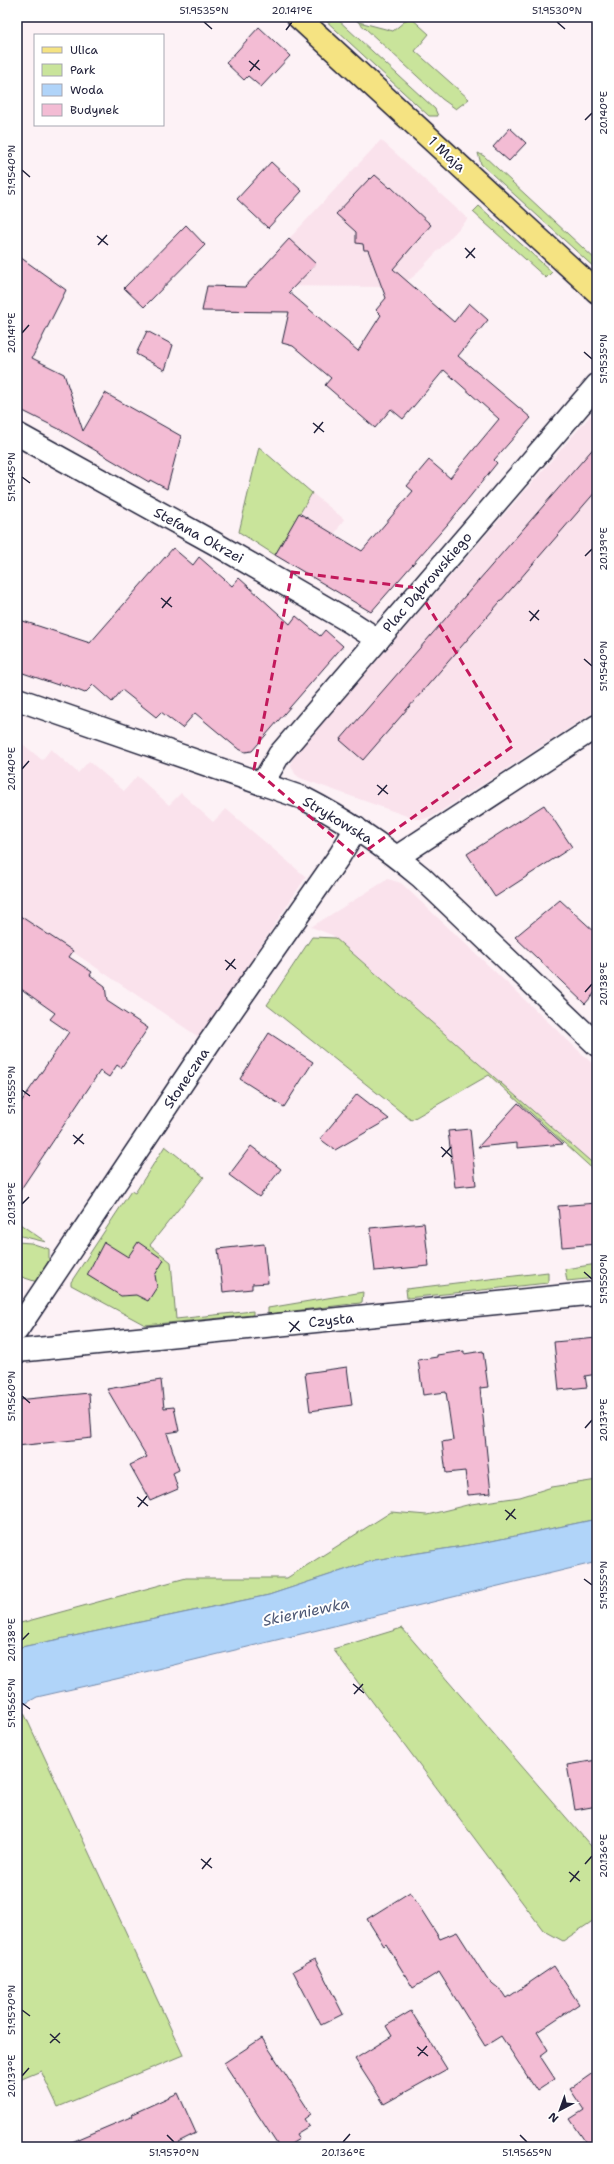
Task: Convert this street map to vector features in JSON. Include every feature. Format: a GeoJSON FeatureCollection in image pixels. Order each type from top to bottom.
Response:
{"type":"FeatureCollection","features":[{"type":"Feature","properties":{"kind":"main road","name":"1 Maja"},"geometry":{"type":"LineString","coordinates":[[298,17],[597,292]]}},
{"type":"Feature","properties":{"kind":"street","name":"Plac Dąbrowskiego"},"geometry":{"type":"LineString","coordinates":[[262,784],[278,755],[597,384]]}},
{"type":"Feature","properties":{"kind":"street","name":"Stefana Okrzei"},"geometry":{"type":"LineString","coordinates":[[17,434],[214,543],[352,623],[378,640]]}},
{"type":"Feature","properties":{"kind":"street","name":"Strykowska"},"geometry":{"type":"LineString","coordinates":[[17,699],[303,798],[356,828],[421,877],[597,1045]]}},
{"type":"Feature","properties":{"kind":"street"},"geometry":{"type":"LineString","coordinates":[[396,857],[597,726]]}},
{"type":"Feature","properties":{"kind":"street","name":"Słoneczna"},"geometry":{"type":"LineString","coordinates":[[17,1330],[103,1200],[340,855],[356,828]]}},
{"type":"Feature","properties":{"kind":"street","name":"Czysta"},"geometry":{"type":"LineString","coordinates":[[17,1351],[597,1293]]}},
{"type":"Feature","properties":{"kind":"highlighted area"},"geometry":{"type":"Polygon","coordinates":[[[292,572],[417,588],[513,746],[357,857],[254,769],[292,572]]]}},
{"type":"Feature","properties":{"kind":"shaded area"},"geometry":{"type":"Polygon","coordinates":[[[381,140],[468,219],[413,277],[398,287],[245,286],[381,140]]]}},
{"type":"Feature","properties":{"kind":"shaded area"},"geometry":{"type":"Polygon","coordinates":[[[597,408],[597,710],[435,815],[423,819],[415,819],[300,778],[295,774],[291,765],[292,759],[297,752],[597,408]]]}},
{"type":"Feature","properties":{"kind":"shaded area"},"geometry":{"type":"Polygon","coordinates":[[[312,493],[344,519],[309,576],[275,555],[312,493]]]}},
{"type":"Feature","properties":{"kind":"shaded area"},"geometry":{"type":"Polygon","coordinates":[[[18,740],[42,760],[51,749],[78,773],[89,761],[124,791],[137,776],[169,805],[181,793],[213,822],[226,809],[306,877],[200,1038],[17,914],[18,740]]]}},
{"type":"Feature","properties":{"kind":"shaded area"},"geometry":{"type":"Polygon","coordinates":[[[388,879],[401,883],[597,1068],[597,1173],[332,935],[311,927],[388,879]]]}},
{"type":"Feature","properties":{"kind":"green space"},"geometry":{"type":"Polygon","coordinates":[[[322,17],[335,17],[435,109],[438,116],[429,116],[322,17]]]}},
{"type":"Feature","properties":{"kind":"green space"},"geometry":{"type":"Polygon","coordinates":[[[353,17],[359,22],[393,31],[410,17],[429,34],[415,51],[469,99],[456,109],[442,99],[353,17]]]}},
{"type":"Feature","properties":{"kind":"green space"},"geometry":{"type":"Polygon","coordinates":[[[478,153],[484,156],[597,261],[597,270],[481,164],[478,153]]]}},
{"type":"Feature","properties":{"kind":"green space"},"geometry":{"type":"Polygon","coordinates":[[[479,206],[552,272],[546,278],[473,212],[479,206]]]}},
{"type":"Feature","properties":{"kind":"green space"},"geometry":{"type":"Polygon","coordinates":[[[259,447],[312,493],[275,555],[239,532],[259,447]]]}},
{"type":"Feature","properties":{"kind":"green space"},"geometry":{"type":"Polygon","coordinates":[[[312,937],[335,938],[597,1167],[597,1173],[489,1075],[411,1120],[267,1005],[312,937]]]}},
{"type":"Feature","properties":{"kind":"green space"},"geometry":{"type":"Polygon","coordinates":[[[165,1146],[204,1177],[150,1245],[171,1262],[176,1319],[253,1311],[253,1315],[145,1325],[71,1285],[71,1282],[131,1191],[135,1193],[165,1146]]]}},
{"type":"Feature","properties":{"kind":"green space"},"geometry":{"type":"Polygon","coordinates":[[[17,1222],[46,1242],[17,1235],[17,1222]]]}},
{"type":"Feature","properties":{"kind":"green space"},"geometry":{"type":"Polygon","coordinates":[[[17,1242],[31,1243],[49,1249],[49,1260],[37,1282],[22,1277],[17,1272],[17,1242]]]}},
{"type":"Feature","properties":{"kind":"green space"},"geometry":{"type":"Polygon","coordinates":[[[597,1264],[597,1278],[567,1281],[565,1269],[597,1264]]]}},
{"type":"Feature","properties":{"kind":"green space"},"geometry":{"type":"Polygon","coordinates":[[[548,1272],[548,1283],[407,1298],[406,1289],[548,1272]]]}},
{"type":"Feature","properties":{"kind":"green space"},"geometry":{"type":"Polygon","coordinates":[[[363,1292],[362,1302],[360,1303],[268,1314],[268,1308],[363,1292]]]}},
{"type":"Feature","properties":{"kind":"green space"},"geometry":{"type":"Polygon","coordinates":[[[597,1480],[597,1519],[482,1543],[375,1560],[269,1595],[17,1648],[17,1624],[186,1578],[287,1578],[391,1512],[427,1515],[471,1504],[520,1497],[552,1487],[597,1480]]]}},
{"type":"Feature","properties":{"kind":"green space"},"geometry":{"type":"Polygon","coordinates":[[[402,1628],[597,1853],[597,1918],[563,1941],[543,1930],[333,1649],[402,1628]]]}},
{"type":"Feature","properties":{"kind":"green space"},"geometry":{"type":"Polygon","coordinates":[[[24,1713],[183,2055],[58,2107],[41,2071],[17,2081],[17,1714],[24,1713]]]}},
{"type":"Feature","properties":{"kind":"water","name":"Skierniewka"},"geometry":{"type":"Polygon","coordinates":[[[597,1519],[597,1562],[37,1697],[21,1706],[17,1705],[17,1648],[269,1595],[375,1560],[482,1543],[597,1519]]]}},
{"type":"Feature","properties":{"kind":"building"},"geometry":{"type":"Polygon","coordinates":[[[259,27],[290,56],[261,87],[248,76],[244,80],[226,63],[259,27]]]}},
{"type":"Feature","properties":{"kind":"building"},"geometry":{"type":"Polygon","coordinates":[[[510,128],[526,143],[509,161],[493,147],[510,128]]]}},
{"type":"Feature","properties":{"kind":"building"},"geometry":{"type":"Polygon","coordinates":[[[271,162],[302,191],[268,228],[237,199],[271,162]]]}},
{"type":"Feature","properties":{"kind":"building"},"geometry":{"type":"Polygon","coordinates":[[[375,175],[390,188],[391,187],[431,225],[393,269],[454,322],[469,303],[488,320],[458,356],[531,418],[494,460],[497,463],[447,525],[371,612],[275,555],[299,513],[362,551],[413,491],[407,486],[429,460],[450,478],[499,419],[444,370],[403,419],[391,409],[375,428],[325,385],[331,378],[293,346],[282,343],[289,312],[202,311],[207,286],[245,287],[289,239],[316,264],[289,292],[358,351],[381,315],[376,310],[386,298],[368,250],[364,250],[363,244],[356,243],[356,232],[336,214],[370,178],[371,179],[375,175]]]}},
{"type":"Feature","properties":{"kind":"building"},"geometry":{"type":"Polygon","coordinates":[[[186,225],[205,245],[144,307],[124,288],[186,225]]]}},
{"type":"Feature","properties":{"kind":"building"},"geometry":{"type":"Polygon","coordinates":[[[17,255],[66,290],[32,358],[64,374],[83,431],[105,393],[181,436],[167,489],[150,480],[149,482],[59,429],[17,408],[17,255]]]}},
{"type":"Feature","properties":{"kind":"building"},"geometry":{"type":"Polygon","coordinates":[[[147,331],[173,345],[165,370],[136,354],[147,331]]]}},
{"type":"Feature","properties":{"kind":"building"},"geometry":{"type":"Polygon","coordinates":[[[597,444],[597,490],[363,760],[340,740],[597,444]]]}},
{"type":"Feature","properties":{"kind":"building"},"geometry":{"type":"Polygon","coordinates":[[[173,548],[193,565],[199,557],[232,586],[239,578],[290,624],[296,616],[320,636],[325,630],[343,646],[252,751],[245,752],[237,748],[195,713],[182,728],[161,712],[156,717],[122,690],[112,702],[93,685],[85,693],[59,683],[58,685],[17,671],[17,619],[90,643],[173,548]]]}},
{"type":"Feature","properties":{"kind":"building"},"geometry":{"type":"Polygon","coordinates":[[[544,805],[572,847],[495,897],[467,854],[544,805]]]}},
{"type":"Feature","properties":{"kind":"building"},"geometry":{"type":"Polygon","coordinates":[[[560,900],[597,934],[597,990],[585,1004],[515,937],[560,900]]]}},
{"type":"Feature","properties":{"kind":"building"},"geometry":{"type":"Polygon","coordinates":[[[17,914],[73,951],[69,957],[92,972],[90,975],[105,986],[107,1001],[148,1028],[121,1068],[117,1065],[109,1077],[100,1071],[17,1195],[17,1108],[69,1032],[50,1019],[55,1013],[17,986],[17,914]]]}},
{"type":"Feature","properties":{"kind":"building"},"geometry":{"type":"Polygon","coordinates":[[[269,1033],[313,1062],[284,1107],[240,1079],[269,1033]]]}},
{"type":"Feature","properties":{"kind":"building"},"geometry":{"type":"Polygon","coordinates":[[[357,1094],[389,1119],[335,1150],[320,1139],[357,1094]]]}},
{"type":"Feature","properties":{"kind":"building"},"geometry":{"type":"Polygon","coordinates":[[[518,1103],[563,1144],[517,1148],[517,1143],[478,1147],[518,1103]]]}},
{"type":"Feature","properties":{"kind":"building"},"geometry":{"type":"Polygon","coordinates":[[[470,1129],[476,1185],[455,1187],[448,1131],[470,1129]]]}},
{"type":"Feature","properties":{"kind":"building"},"geometry":{"type":"Polygon","coordinates":[[[251,1146],[281,1169],[259,1197],[229,1175],[251,1146]]]}},
{"type":"Feature","properties":{"kind":"building"},"geometry":{"type":"Polygon","coordinates":[[[597,1203],[597,1244],[562,1247],[558,1206],[597,1203]]]}},
{"type":"Feature","properties":{"kind":"building"},"geometry":{"type":"Polygon","coordinates":[[[424,1223],[429,1266],[375,1271],[370,1228],[424,1223]]]}},
{"type":"Feature","properties":{"kind":"building"},"geometry":{"type":"Polygon","coordinates":[[[104,1242],[128,1257],[138,1242],[164,1260],[155,1275],[157,1287],[148,1301],[136,1295],[121,1296],[87,1275],[104,1242]]]}},
{"type":"Feature","properties":{"kind":"building"},"geometry":{"type":"Polygon","coordinates":[[[264,1244],[268,1283],[252,1284],[252,1289],[223,1292],[218,1249],[264,1244]]]}},
{"type":"Feature","properties":{"kind":"building"},"geometry":{"type":"Polygon","coordinates":[[[597,1338],[597,1374],[585,1376],[587,1387],[559,1390],[554,1342],[597,1338]]]}},
{"type":"Feature","properties":{"kind":"building"},"geometry":{"type":"Polygon","coordinates":[[[464,1351],[464,1354],[483,1351],[488,1387],[480,1388],[491,1493],[468,1495],[465,1471],[446,1473],[442,1442],[453,1440],[446,1392],[423,1395],[418,1360],[437,1357],[437,1355],[464,1351]]]}},
{"type":"Feature","properties":{"kind":"building"},"geometry":{"type":"Polygon","coordinates":[[[347,1367],[352,1405],[310,1411],[305,1373],[347,1367]]]}},
{"type":"Feature","properties":{"kind":"building"},"geometry":{"type":"Polygon","coordinates":[[[161,1380],[164,1408],[174,1407],[179,1431],[167,1433],[179,1470],[173,1473],[178,1489],[150,1501],[130,1465],[147,1457],[107,1389],[161,1380]]]}},
{"type":"Feature","properties":{"kind":"building"},"geometry":{"type":"Polygon","coordinates":[[[89,1393],[92,1438],[17,1446],[17,1400],[89,1393]]]}},
{"type":"Feature","properties":{"kind":"building"},"geometry":{"type":"Polygon","coordinates":[[[597,1760],[597,1806],[575,1810],[567,1765],[597,1760]]]}},
{"type":"Feature","properties":{"kind":"building"},"geometry":{"type":"Polygon","coordinates":[[[410,1892],[440,1939],[457,1932],[487,1979],[503,1992],[507,1998],[554,1966],[579,2004],[537,2032],[548,2050],[540,2056],[555,2079],[537,2091],[501,2036],[485,2046],[439,1972],[413,1988],[386,1944],[384,1946],[367,1919],[410,1892]]]}},
{"type":"Feature","properties":{"kind":"building"},"geometry":{"type":"Polygon","coordinates":[[[315,1959],[343,2014],[321,2025],[293,1971],[315,1959]]]}},
{"type":"Feature","properties":{"kind":"building"},"geometry":{"type":"Polygon","coordinates":[[[411,2011],[447,2069],[384,2104],[355,2059],[392,2036],[386,2026],[411,2011]]]}},
{"type":"Feature","properties":{"kind":"building"},"geometry":{"type":"Polygon","coordinates":[[[262,2038],[311,2114],[304,2119],[309,2126],[296,2134],[299,2139],[286,2147],[279,2147],[224,2063],[262,2038]]]}},
{"type":"Feature","properties":{"kind":"building"},"geometry":{"type":"Polygon","coordinates":[[[597,2070],[597,2147],[589,2147],[570,2119],[584,2110],[570,2089],[597,2070]]]}},
{"type":"Feature","properties":{"kind":"building"},"geometry":{"type":"Polygon","coordinates":[[[178,2093],[196,2133],[178,2142],[181,2147],[60,2147],[133,2116],[132,2114],[178,2093]]]}}]}
